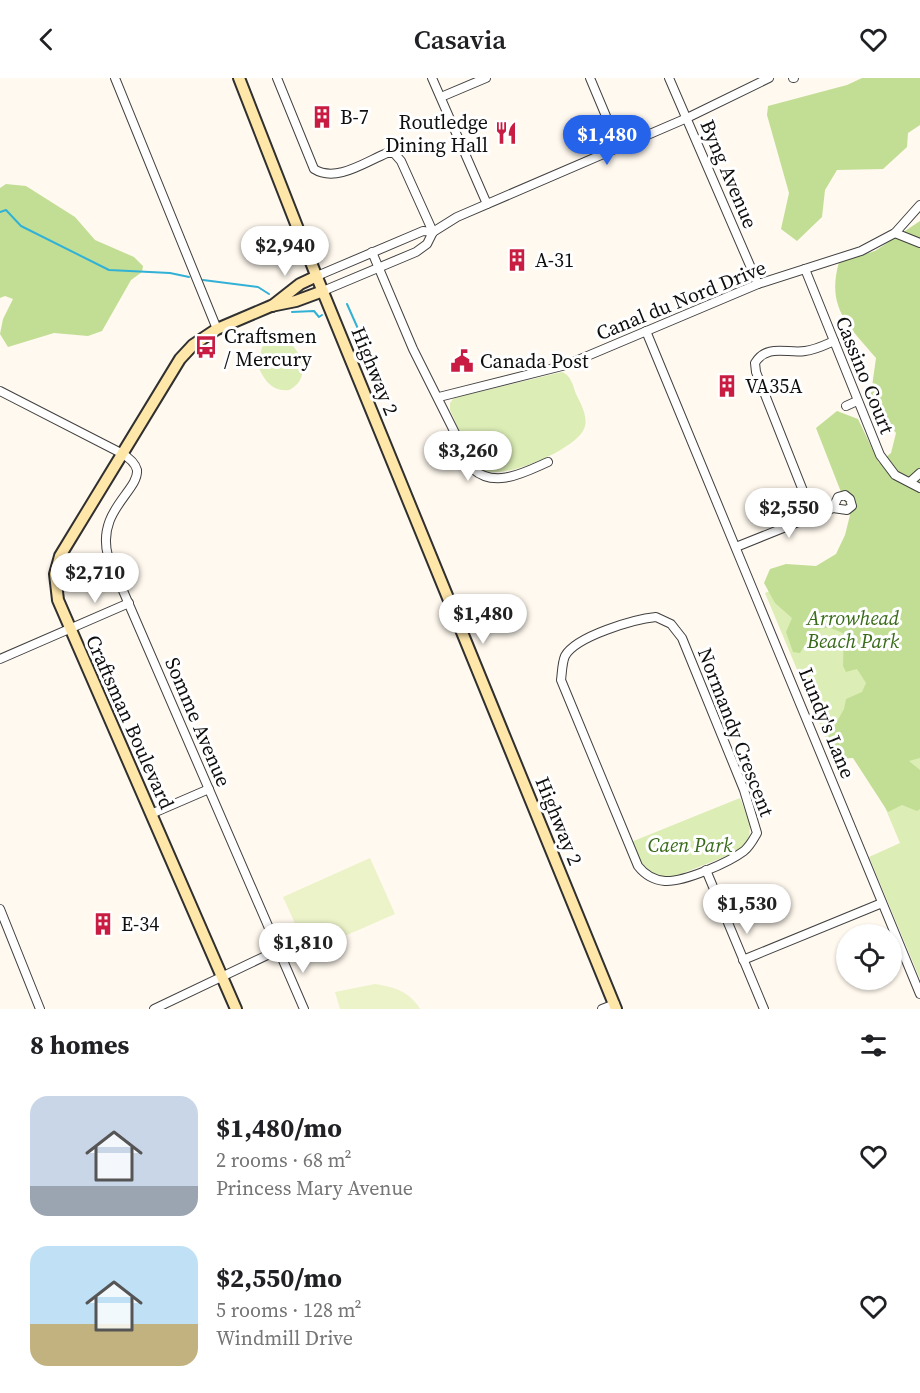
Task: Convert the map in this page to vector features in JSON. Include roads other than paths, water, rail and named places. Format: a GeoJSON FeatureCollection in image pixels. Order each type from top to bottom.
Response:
{"type":"FeatureCollection","features":[{"type":"Feature","properties":{"kind":"main road","name":"Highway 2"},"geometry":{"type":"LineString","coordinates":[[241,79],[323,291],[615,1007]]}},
{"type":"Feature","properties":{"kind":"main road","name":"Craftsman Boulevard"},"geometry":{"type":"LineString","coordinates":[[271,306],[300,284],[317,276]]}},
{"type":"Feature","properties":{"kind":"main road","name":"Craftsman Boulevard"},"geometry":{"type":"LineString","coordinates":[[236,1009],[70,628],[56,592],[56,565],[121,453],[180,359],[193,345],[217,329],[271,306],[296,302],[323,291]]}},
{"type":"Feature","properties":{"kind":"street"},"geometry":{"type":"LineString","coordinates":[[115,78],[217,329]]}},
{"type":"Feature","properties":{"kind":"street"},"geometry":{"type":"LineString","coordinates":[[277,78],[314,169],[324,175],[336,174],[387,153],[394,153],[401,161],[433,232]]}},
{"type":"Feature","properties":{"kind":"street"},"geometry":{"type":"LineString","coordinates":[[432,78],[487,204]]}},
{"type":"Feature","properties":{"kind":"street"},"geometry":{"type":"LineString","coordinates":[[441,97],[486,78]]}},
{"type":"Feature","properties":{"kind":"street"},"geometry":{"type":"LineString","coordinates":[[590,78],[620,147]]}},
{"type":"Feature","properties":{"kind":"street","name":"Byng Avenue"},"geometry":{"type":"LineString","coordinates":[[669,78],[758,284]]}},
{"type":"Feature","properties":{"kind":"street"},"geometry":{"type":"LineString","coordinates":[[323,291],[416,252],[427,244],[433,232],[452,220],[687,118],[768,78]]}},
{"type":"Feature","properties":{"kind":"street","name":"Canal du Nord Drive"},"geometry":{"type":"LineString","coordinates":[[439,397],[560,367],[758,284],[861,251],[895,233],[920,205]]}},
{"type":"Feature","properties":{"kind":"street"},"geometry":{"type":"LineString","coordinates":[[317,276],[423,231],[433,232]]}},
{"type":"Feature","properties":{"kind":"street"},"geometry":{"type":"LineString","coordinates":[[895,233],[920,243]]}},
{"type":"Feature","properties":{"kind":"street"},"geometry":{"type":"LineString","coordinates":[[372,252],[413,349],[439,397],[470,464],[478,473],[490,479],[499,479],[548,462]]}},
{"type":"Feature","properties":{"kind":"street","name":"Cassino Court"},"geometry":{"type":"LineString","coordinates":[[805,269],[857,401],[886,465],[920,488]]}},
{"type":"Feature","properties":{"kind":"street","name":"Lundy's Lane"},"geometry":{"type":"LineString","coordinates":[[646,331],[920,994]]}},
{"type":"Feature","properties":{"kind":"street"},"geometry":{"type":"LineString","coordinates":[[813,516],[756,372],[755,363],[760,357],[777,349],[802,352],[834,341]]}},
{"type":"Feature","properties":{"kind":"street"},"geometry":{"type":"LineString","coordinates":[[0,391],[121,453]]}},
{"type":"Feature","properties":{"kind":"street"},"geometry":{"type":"LineString","coordinates":[[846,406],[857,401]]}},
{"type":"Feature","properties":{"kind":"street","name":"Somme Avenue"},"geometry":{"type":"LineString","coordinates":[[121,453],[130,459],[137,472],[111,517],[107,528],[106,546],[304,1009]]}},
{"type":"Feature","properties":{"kind":"street"},"geometry":{"type":"LineString","coordinates":[[910,482],[920,473]]}},
{"type":"Feature","properties":{"kind":"street"},"geometry":{"type":"LineString","coordinates":[[736,547],[833,508]]}},
{"type":"Feature","properties":{"kind":"street"},"geometry":{"type":"LineString","coordinates":[[0,659],[129,603]]}},
{"type":"Feature","properties":{"kind":"street","name":"Normandy Crescent"},"geometry":{"type":"LineString","coordinates":[[656,617],[671,624],[682,638],[754,817],[757,833],[751,845],[706,870],[667,881],[645,875],[638,866],[561,680],[565,656],[578,644],[636,619],[656,617]]}},
{"type":"Feature","properties":{"kind":"street"},"geometry":{"type":"LineString","coordinates":[[151,814],[209,789]]}},
{"type":"Feature","properties":{"kind":"street"},"geometry":{"type":"LineString","coordinates":[[706,870],[764,1009]]}},
{"type":"Feature","properties":{"kind":"street"},"geometry":{"type":"LineString","coordinates":[[743,960],[882,903]]}},
{"type":"Feature","properties":{"kind":"street"},"geometry":{"type":"LineString","coordinates":[[0,909],[40,1009]]}},
{"type":"Feature","properties":{"kind":"street"},"geometry":{"type":"LineString","coordinates":[[154,1009],[278,950]]}},
{"type":"Feature","properties":{"kind":"street"},"geometry":{"type":"LineString","coordinates":[[602,1009],[615,1007]]}},
{"type":"Feature","properties":{"kind":"waterway"},"geometry":{"type":"LineString","coordinates":[[0,212],[6,210],[21,226],[109,270],[170,273],[189,277]]}},
{"type":"Feature","properties":{"kind":"waterway"},"geometry":{"type":"LineString","coordinates":[[203,280],[258,287],[269,294]]}},
{"type":"Feature","properties":{"kind":"waterway"},"geometry":{"type":"LineString","coordinates":[[347,304],[375,367]]}},
{"type":"Feature","properties":{"kind":"waterway"},"geometry":{"type":"LineString","coordinates":[[292,312],[314,311],[319,317],[322,315]]}},
{"type":"Feature","properties":{"kind":"place","name":"B-7"},"geometry":{"type":"Point","coordinates":[322,117]}},
{"type":"Feature","properties":{"kind":"place","name":"Routledge Dining Hall"},"geometry":{"type":"Point","coordinates":[506,133]}},
{"type":"Feature","properties":{"kind":"place","name":"A-31"},"geometry":{"type":"Point","coordinates":[517,260]}},
{"type":"Feature","properties":{"kind":"place","name":"Craftsmen / Mercury"},"geometry":{"type":"Point","coordinates":[206,347]}},
{"type":"Feature","properties":{"kind":"place","name":"Canada Post"},"geometry":{"type":"Point","coordinates":[462,361]}},
{"type":"Feature","properties":{"kind":"place","name":"VA35A"},"geometry":{"type":"Point","coordinates":[727,386]}},
{"type":"Feature","properties":{"kind":"place","name":"E-34"},"geometry":{"type":"Point","coordinates":[103,924]}},
{"type":"Feature","properties":{"kind":"park label","name":"Arrowhead Beach Park"},"geometry":{"type":"Point","coordinates":[853,630]}},
{"type":"Feature","properties":{"kind":"park label","name":"Caen Park"},"geometry":{"type":"Point","coordinates":[690,845]}}]}
